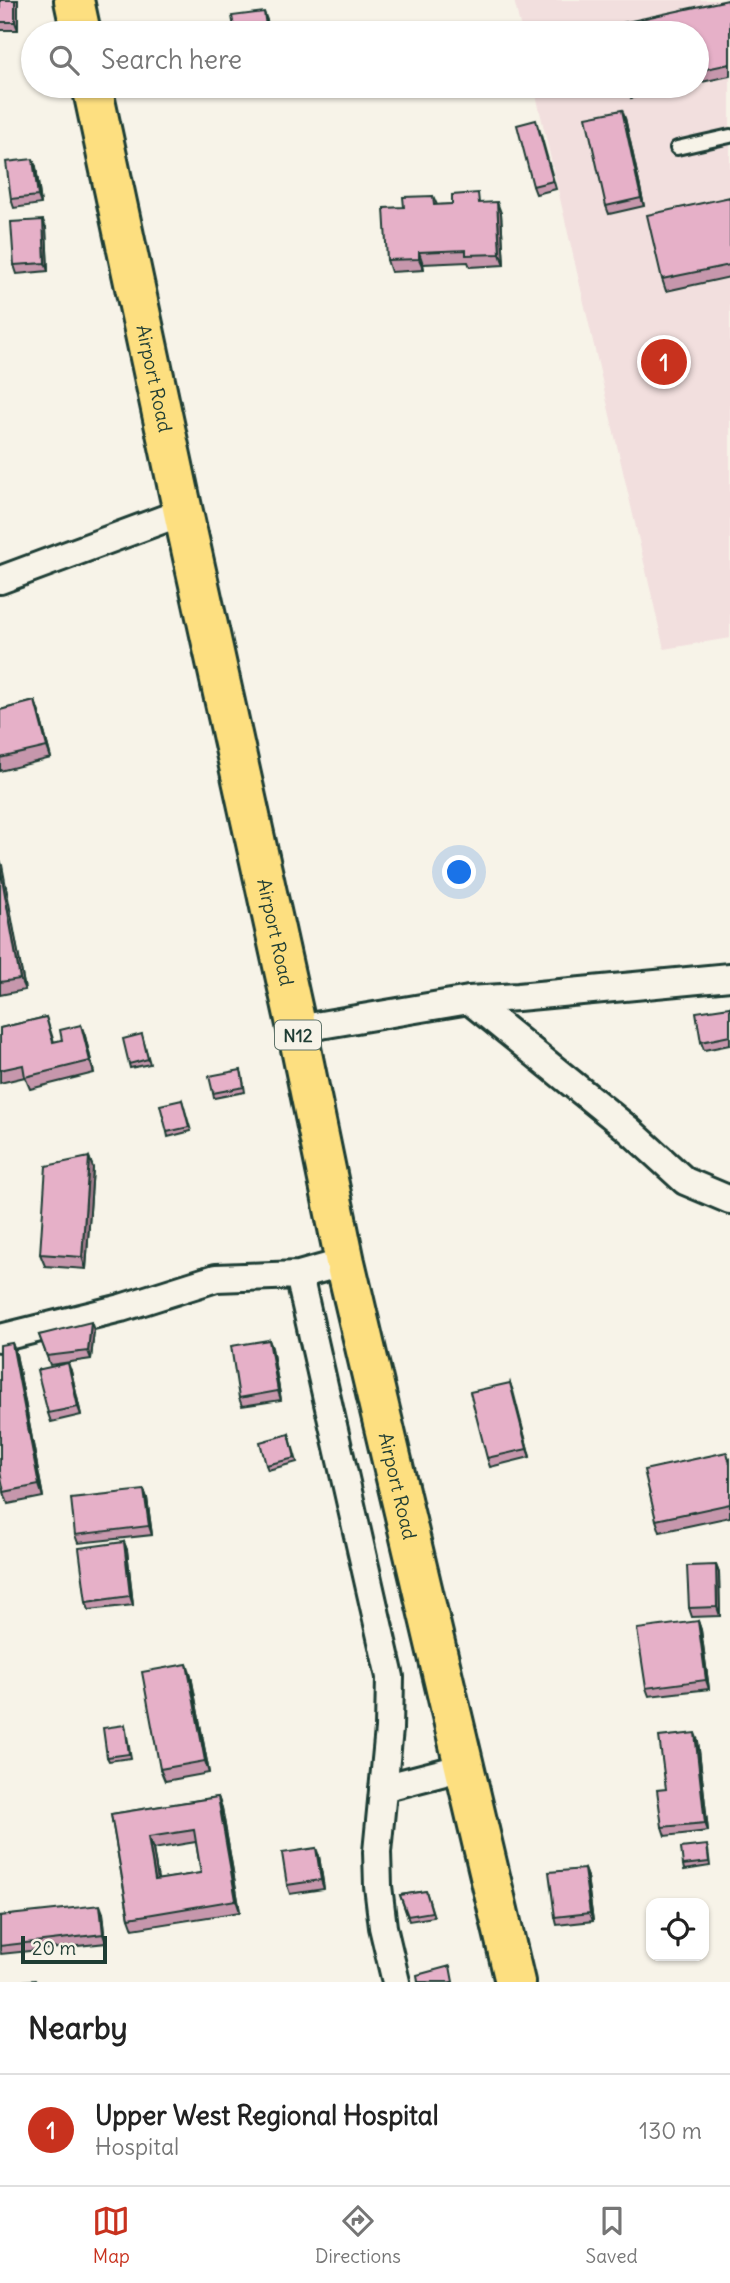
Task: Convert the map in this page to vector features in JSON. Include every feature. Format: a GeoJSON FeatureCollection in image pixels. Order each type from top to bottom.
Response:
{"type":"FeatureCollection","features":[{"type":"Feature","properties":{"kind":"highway"},"geometry":{"type":"LineString","coordinates":[[75,0],[79,21]]}},
{"type":"Feature","properties":{"kind":"highway","name":"Airport Road"},"geometry":{"type":"LineString","coordinates":[[95,98],[345,1262],[515,1982]]}},
{"type":"Feature","properties":{"kind":"street"},"geometry":{"type":"LineString","coordinates":[[0,580],[183,512]]}},
{"type":"Feature","properties":{"kind":"street"},"geometry":{"type":"LineString","coordinates":[[297,1029],[469,1000],[730,977]]}},
{"type":"Feature","properties":{"kind":"street"},"geometry":{"type":"LineString","coordinates":[[469,1000],[628,1129],[685,1181],[730,1200]]}},
{"type":"Feature","properties":{"kind":"street"},"geometry":{"type":"LineString","coordinates":[[0,1338],[121,1308],[216,1278],[299,1275],[345,1262]]}},
{"type":"Feature","properties":{"kind":"street"},"geometry":{"type":"LineString","coordinates":[[299,1275],[390,1677],[389,1729],[377,1852],[383,1927],[396,1982]]}},
{"type":"Feature","properties":{"kind":"street"},"geometry":{"type":"LineString","coordinates":[[383,1788],[464,1767]]}},
{"type":"Feature","properties":{"kind":"lane"},"geometry":{"type":"LineString","coordinates":[[677,148],[730,136]]}},
{"type":"Feature","properties":{"kind":"shaded area"},"geometry":{"type":"Polygon","coordinates":[[[514,0],[730,0],[730,638],[664,649],[537,98],[709,98],[709,21],[519,21],[514,0]]]}},
{"type":"Feature","properties":{"kind":"building"},"geometry":{"type":"Polygon","coordinates":[[[0,0],[15,0],[15,22],[0,22],[0,0]]]}},
{"type":"Feature","properties":{"kind":"building"},"geometry":{"type":"Polygon","coordinates":[[[728,0],[730,64],[709,68],[709,21],[631,21],[728,0]]]}},
{"type":"Feature","properties":{"kind":"building"},"geometry":{"type":"Polygon","coordinates":[[[264,12],[265,21],[233,21],[232,16],[264,12]]]}},
{"type":"Feature","properties":{"kind":"building"},"geometry":{"type":"Polygon","coordinates":[[[622,110],[641,198],[606,206],[586,117],[622,110]]]}},
{"type":"Feature","properties":{"kind":"building"},"geometry":{"type":"Polygon","coordinates":[[[536,120],[553,181],[533,186],[517,125],[536,120]]]}},
{"type":"Feature","properties":{"kind":"building"},"geometry":{"type":"Polygon","coordinates":[[[33,159],[38,196],[11,199],[6,162],[33,159]]]}},
{"type":"Feature","properties":{"kind":"building"},"geometry":{"type":"Polygon","coordinates":[[[478,193],[479,203],[497,202],[500,254],[466,255],[466,250],[419,252],[419,259],[387,260],[384,208],[404,207],[403,197],[433,196],[434,205],[452,204],[452,195],[478,193]]]}},
{"type":"Feature","properties":{"kind":"building"},"geometry":{"type":"Polygon","coordinates":[[[730,197],[730,265],[662,279],[647,215],[730,197]]]}},
{"type":"Feature","properties":{"kind":"building"},"geometry":{"type":"Polygon","coordinates":[[[43,220],[45,263],[14,265],[11,222],[43,220]]]}},
{"type":"Feature","properties":{"kind":"building"},"geometry":{"type":"Polygon","coordinates":[[[35,701],[47,747],[0,758],[0,710],[35,701]]]}},
{"type":"Feature","properties":{"kind":"building"},"geometry":{"type":"Polygon","coordinates":[[[0,867],[20,979],[0,982],[0,867]]]}},
{"type":"Feature","properties":{"kind":"building"},"geometry":{"type":"Polygon","coordinates":[[[730,1007],[730,1036],[701,1042],[696,1012],[730,1007]]]}},
{"type":"Feature","properties":{"kind":"building"},"geometry":{"type":"Polygon","coordinates":[[[46,1017],[53,1042],[62,1040],[60,1030],[81,1025],[90,1061],[25,1077],[23,1065],[0,1070],[0,1028],[46,1017]]]}},
{"type":"Feature","properties":{"kind":"building"},"geometry":{"type":"Polygon","coordinates":[[[142,1034],[148,1059],[129,1064],[123,1039],[142,1034]]]}},
{"type":"Feature","properties":{"kind":"building"},"geometry":{"type":"Polygon","coordinates":[[[241,1070],[244,1087],[213,1093],[209,1076],[241,1070]]]}},
{"type":"Feature","properties":{"kind":"building"},"geometry":{"type":"Polygon","coordinates":[[[182,1100],[189,1127],[167,1132],[160,1105],[182,1100]]]}},
{"type":"Feature","properties":{"kind":"building"},"geometry":{"type":"Polygon","coordinates":[[[89,1157],[82,1257],[40,1254],[46,1166],[89,1157]]]}},
{"type":"Feature","properties":{"kind":"building"},"geometry":{"type":"Polygon","coordinates":[[[91,1322],[88,1351],[47,1356],[39,1335],[91,1322]]]}},
{"type":"Feature","properties":{"kind":"building"},"geometry":{"type":"Polygon","coordinates":[[[269,1340],[278,1391],[239,1398],[231,1346],[269,1340]]]}},
{"type":"Feature","properties":{"kind":"building"},"geometry":{"type":"Polygon","coordinates":[[[12,1343],[39,1485],[4,1492],[0,1472],[0,1345],[12,1343]]]}},
{"type":"Feature","properties":{"kind":"building"},"geometry":{"type":"Polygon","coordinates":[[[68,1363],[78,1407],[48,1413],[37,1370],[68,1363]]]}},
{"type":"Feature","properties":{"kind":"building"},"geometry":{"type":"Polygon","coordinates":[[[510,1383],[527,1449],[487,1458],[470,1392],[510,1383]]]}},
{"type":"Feature","properties":{"kind":"building"},"geometry":{"type":"Polygon","coordinates":[[[289,1434],[295,1458],[266,1465],[260,1442],[289,1434]]]}},
{"type":"Feature","properties":{"kind":"building"},"geometry":{"type":"Polygon","coordinates":[[[727,1452],[730,1464],[730,1504],[656,1520],[644,1470],[727,1452]]]}},
{"type":"Feature","properties":{"kind":"building"},"geometry":{"type":"Polygon","coordinates":[[[144,1490],[149,1526],[75,1535],[71,1498],[144,1490]]]}},
{"type":"Feature","properties":{"kind":"building"},"geometry":{"type":"Polygon","coordinates":[[[124,1542],[130,1596],[86,1602],[79,1548],[124,1542]]]}},
{"type":"Feature","properties":{"kind":"building"},"geometry":{"type":"Polygon","coordinates":[[[716,1565],[717,1607],[689,1608],[687,1566],[716,1565]]]}},
{"type":"Feature","properties":{"kind":"building"},"geometry":{"type":"Polygon","coordinates":[[[698,1621],[706,1680],[646,1688],[637,1629],[698,1621]]]}},
{"type":"Feature","properties":{"kind":"building"},"geometry":{"type":"Polygon","coordinates":[[[187,1664],[205,1761],[160,1769],[142,1672],[187,1664]]]}},
{"type":"Feature","properties":{"kind":"building"},"geometry":{"type":"Polygon","coordinates":[[[125,1725],[129,1754],[107,1757],[103,1728],[125,1725]]]}},
{"type":"Feature","properties":{"kind":"building"},"geometry":{"type":"Polygon","coordinates":[[[695,1733],[705,1823],[662,1827],[657,1790],[666,1789],[659,1737],[695,1733]]]}},
{"type":"Feature","properties":{"kind":"building"},"geometry":{"type":"Polygon","coordinates":[[[218,1797],[236,1900],[129,1918],[111,1814],[218,1797]],[[194,1830],[148,1837],[155,1880],[201,1873],[194,1830]]]}},
{"type":"Feature","properties":{"kind":"building"},"geometry":{"type":"Polygon","coordinates":[[[707,1845],[709,1862],[683,1865],[681,1848],[707,1845]]]}},
{"type":"Feature","properties":{"kind":"building"},"geometry":{"type":"Polygon","coordinates":[[[316,1848],[321,1880],[287,1885],[282,1853],[316,1848]]]}},
{"type":"Feature","properties":{"kind":"building"},"geometry":{"type":"Polygon","coordinates":[[[584,1869],[590,1913],[555,1917],[549,1872],[584,1869]]]}},
{"type":"Feature","properties":{"kind":"building"},"geometry":{"type":"Polygon","coordinates":[[[426,1891],[432,1912],[408,1916],[400,1895],[426,1891]]]}},
{"type":"Feature","properties":{"kind":"building"},"geometry":{"type":"Polygon","coordinates":[[[100,1905],[103,1934],[0,1946],[0,1916],[100,1905]]]}},
{"type":"Feature","properties":{"kind":"building"},"geometry":{"type":"Polygon","coordinates":[[[450,1966],[453,1982],[418,1982],[417,1975],[450,1966]]]}},
{"type":"Feature","properties":{"kind":"place","name":"Upper West Regional Hospital"},"geometry":{"type":"Point","coordinates":[664,362]}}]}
